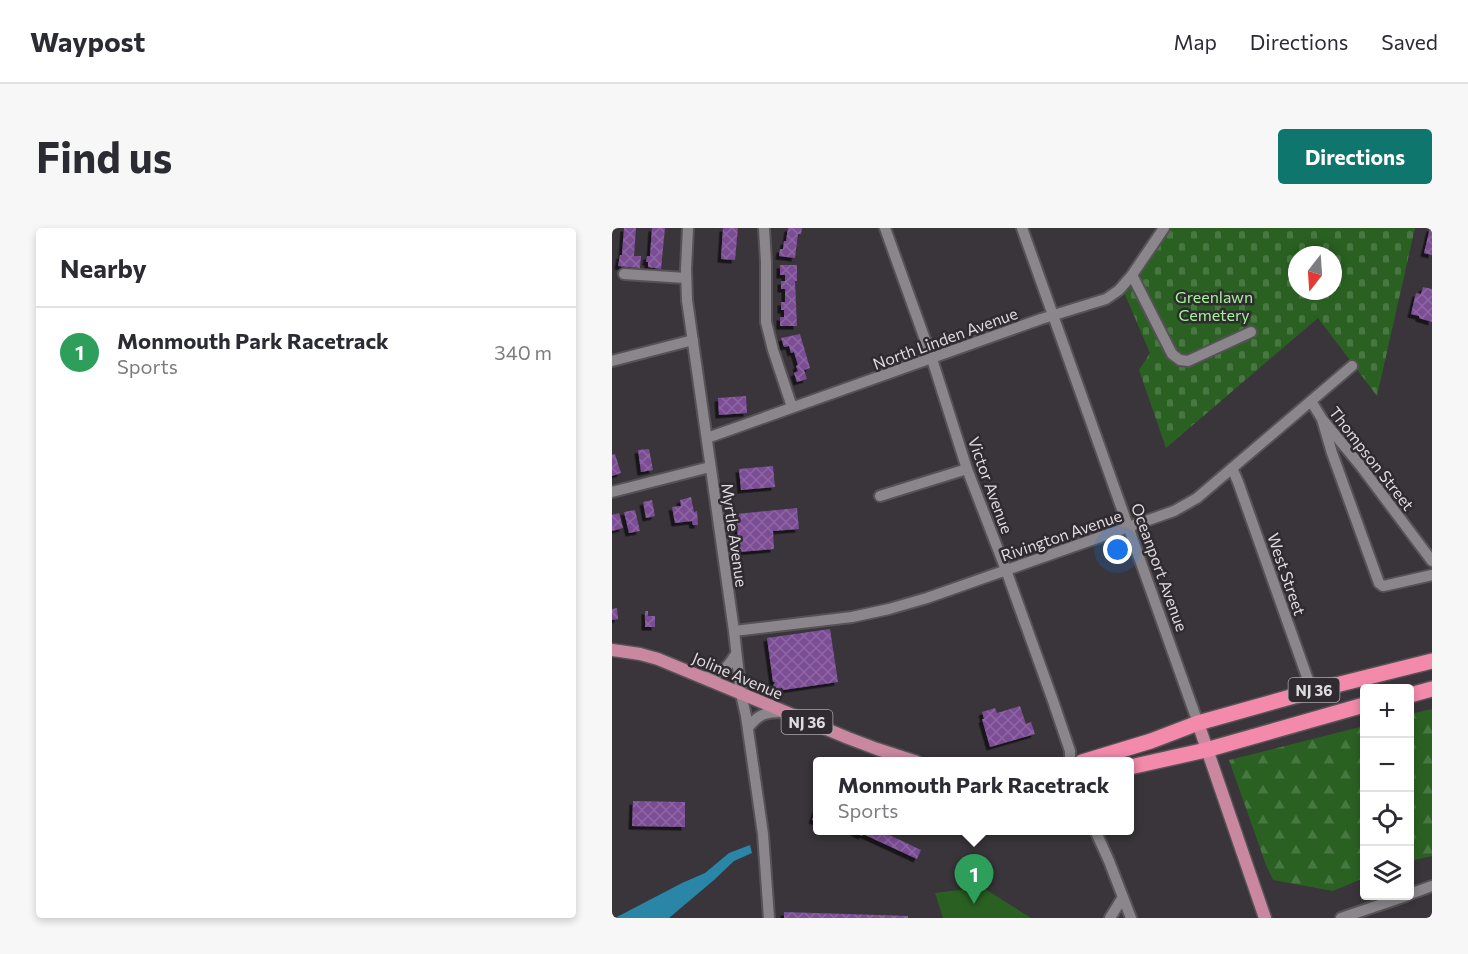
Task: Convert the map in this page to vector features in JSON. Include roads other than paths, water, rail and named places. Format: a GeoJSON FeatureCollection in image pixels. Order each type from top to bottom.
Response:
{"type":"FeatureCollection","features":[{"type":"Feature","properties":{"kind":"highway","name":"NJ 36"},"geometry":{"type":"LineString","coordinates":[[1097,757],[1198,723],[1432,661]]}},
{"type":"Feature","properties":{"kind":"highway"},"geometry":{"type":"LineString","coordinates":[[1414,694],[1432,689]]}},
{"type":"Feature","properties":{"kind":"highway","name":"NJ 36"},"geometry":{"type":"LineString","coordinates":[[1134,766],[1206,750],[1360,706]]}},
{"type":"Feature","properties":{"kind":"main road","name":"Joline Avenue"},"geometry":{"type":"LineString","coordinates":[[612,650],[658,659],[877,750],[900,757]]}},
{"type":"Feature","properties":{"kind":"main road","name":"Oceanport Avenue"},"geometry":{"type":"LineString","coordinates":[[1198,723],[1264,918]]}},
{"type":"Feature","properties":{"kind":"street","name":"Myrtle Avenue"},"geometry":{"type":"LineString","coordinates":[[688,228],[687,300],[741,694],[765,846],[769,918]]}},
{"type":"Feature","properties":{"kind":"street"},"geometry":{"type":"LineString","coordinates":[[764,228],[766,322],[792,407]]}},
{"type":"Feature","properties":{"kind":"street","name":"Victor Avenue"},"geometry":{"type":"LineString","coordinates":[[885,228],[932,359],[967,469],[1006,570],[1070,756]]}},
{"type":"Feature","properties":{"kind":"street","name":"Oceanport Avenue"},"geometry":{"type":"LineString","coordinates":[[1022,228],[1198,723]]}},
{"type":"Feature","properties":{"kind":"street","name":"North Linden Avenue"},"geometry":{"type":"LineString","coordinates":[[707,438],[1107,299],[1119,290],[1132,275],[1164,228]]}},
{"type":"Feature","properties":{"kind":"street"},"geometry":{"type":"LineString","coordinates":[[624,274],[686,278]]}},
{"type":"Feature","properties":{"kind":"street"},"geometry":{"type":"LineString","coordinates":[[1132,275],[1172,354],[1180,360],[1188,361],[1251,332]]}},
{"type":"Feature","properties":{"kind":"street"},"geometry":{"type":"LineString","coordinates":[[612,361],[693,340]]}},
{"type":"Feature","properties":{"kind":"street","name":"Rivington Avenue"},"geometry":{"type":"LineString","coordinates":[[734,631],[877,612],[927,598],[1185,506],[1352,366]]}},
{"type":"Feature","properties":{"kind":"street","name":"Thompson Street"},"geometry":{"type":"LineString","coordinates":[[1311,401],[1322,419],[1360,465],[1432,561]]}},
{"type":"Feature","properties":{"kind":"street"},"geometry":{"type":"LineString","coordinates":[[1322,419],[1381,585],[1432,575]]}},
{"type":"Feature","properties":{"kind":"street"},"geometry":{"type":"LineString","coordinates":[[612,492],[710,467]]}},
{"type":"Feature","properties":{"kind":"street","name":"West Street"},"geometry":{"type":"LineString","coordinates":[[1232,468],[1312,691]]}},
{"type":"Feature","properties":{"kind":"street"},"geometry":{"type":"LineString","coordinates":[[880,496],[967,469]]}},
{"type":"Feature","properties":{"kind":"street"},"geometry":{"type":"LineString","coordinates":[[700,677],[713,676],[723,671],[736,654]]}},
{"type":"Feature","properties":{"kind":"street"},"geometry":{"type":"LineString","coordinates":[[748,728],[753,720],[761,715],[784,712]]}},
{"type":"Feature","properties":{"kind":"street"},"geometry":{"type":"LineString","coordinates":[[1097,835],[1131,918]]}},
{"type":"Feature","properties":{"kind":"street"},"geometry":{"type":"LineString","coordinates":[[1101,835],[1109,861]]}},
{"type":"Feature","properties":{"kind":"street"},"geometry":{"type":"LineString","coordinates":[[1414,893],[1432,886]]}},
{"type":"Feature","properties":{"kind":"street"},"geometry":{"type":"LineString","coordinates":[[1110,918],[1121,892]]}},
{"type":"Feature","properties":{"kind":"street"},"geometry":{"type":"LineString","coordinates":[[1341,918],[1393,900]]}},
{"type":"Feature","properties":{"kind":"water"},"geometry":{"type":"Polygon","coordinates":[[[750,845],[752,853],[734,861],[669,918],[615,918],[705,873],[729,853],[750,845]]]}},
{"type":"Feature","properties":{"kind":"place","name":"Monmouth Park Racetrack"},"geometry":{"type":"Point","coordinates":[974,904]}},
{"type":"Feature","properties":{"kind":"park label","name":"Greenlawn Cemetery"},"geometry":{"type":"Point","coordinates":[1214,305]}}]}
